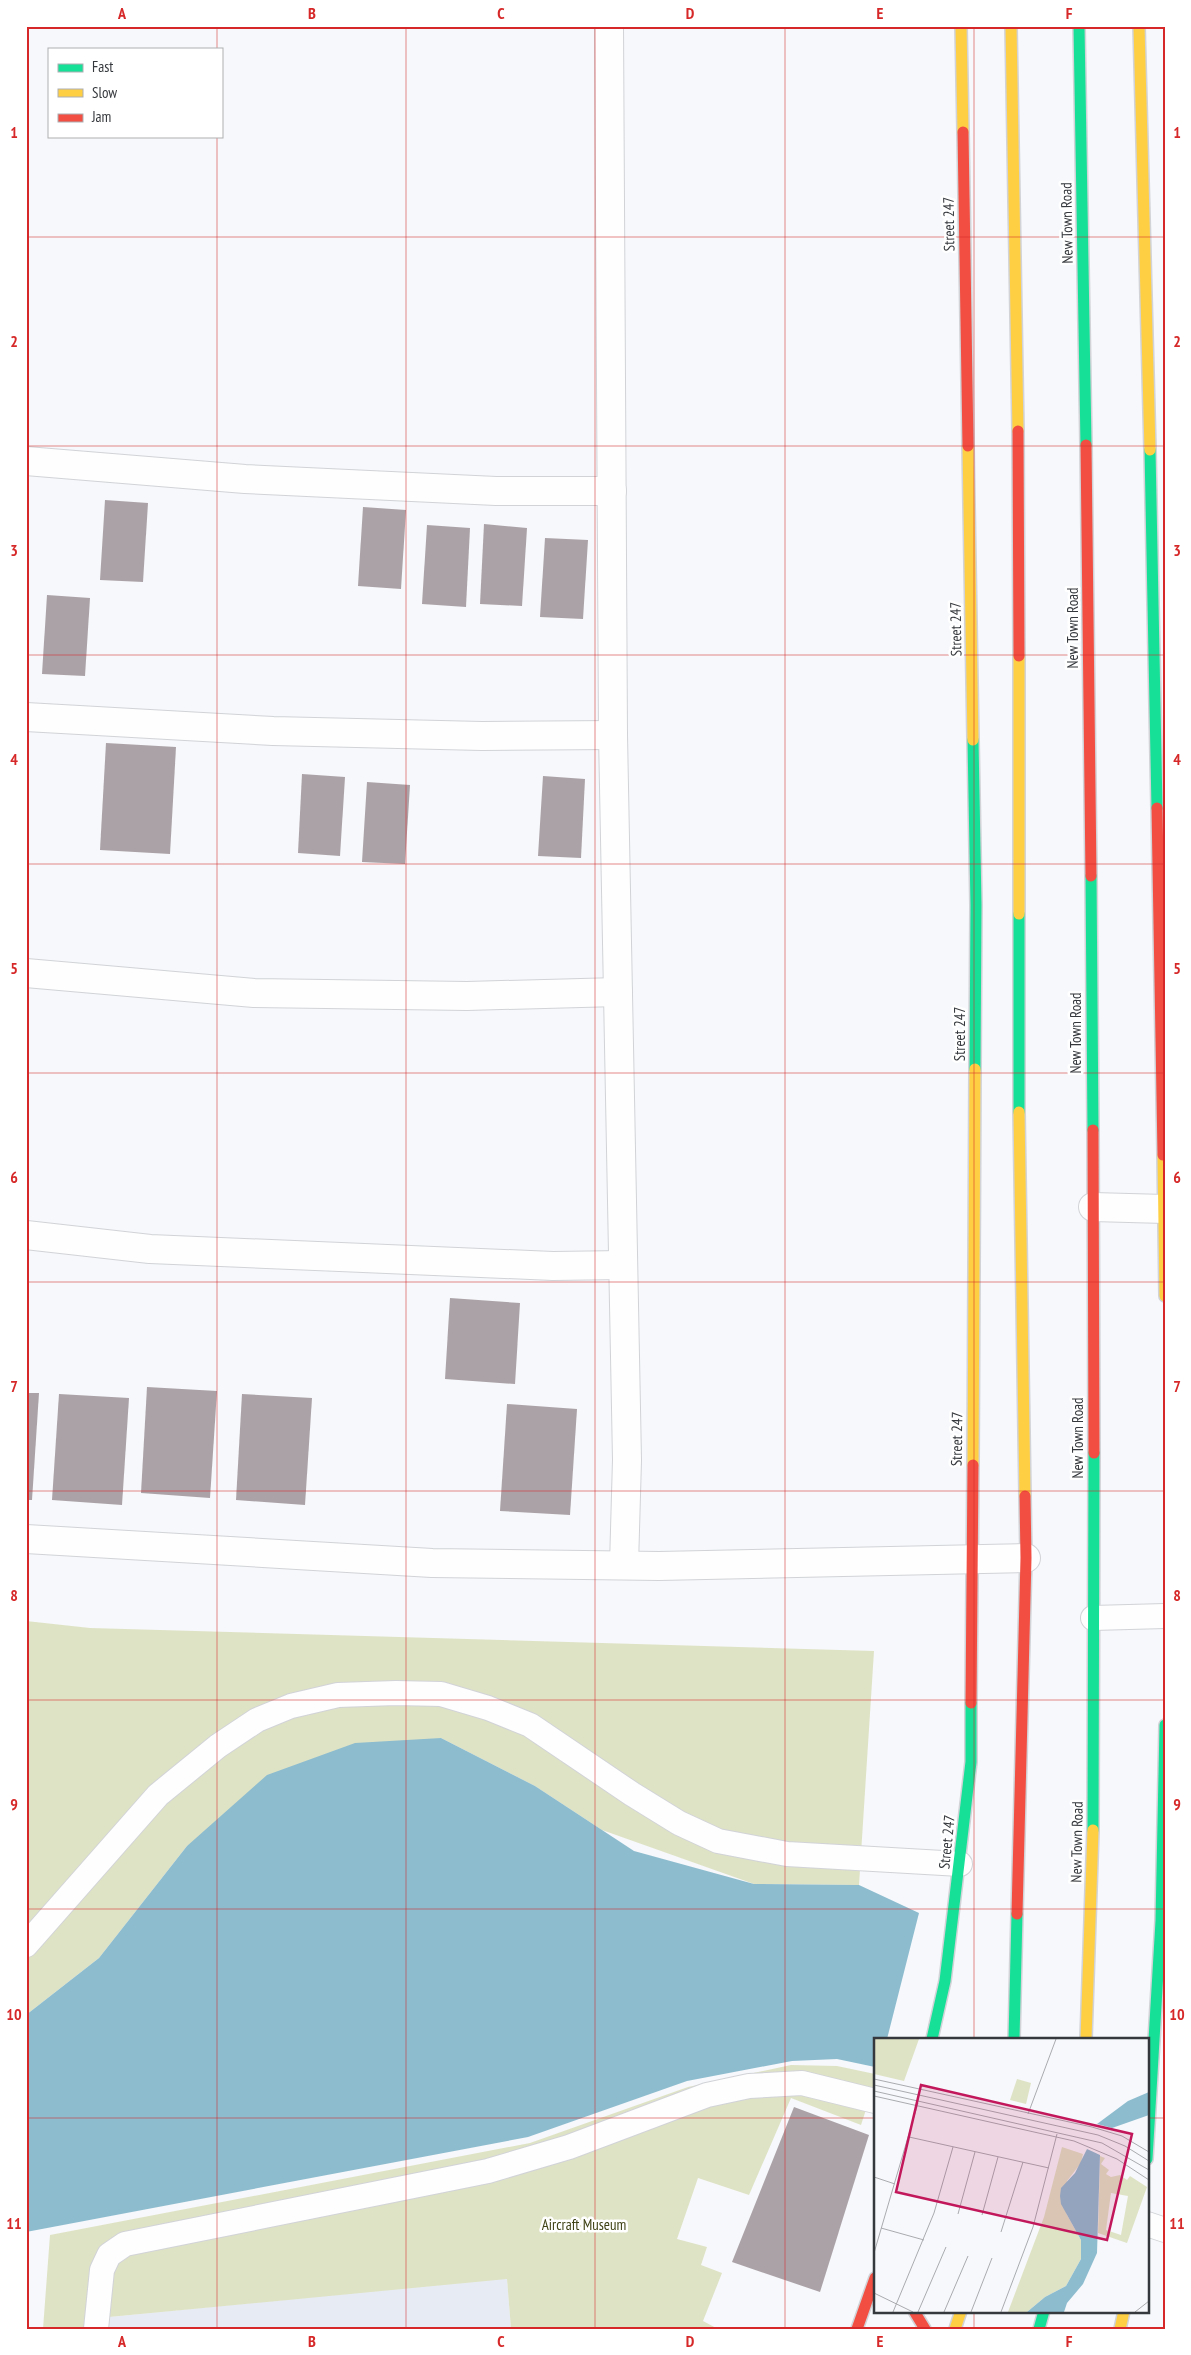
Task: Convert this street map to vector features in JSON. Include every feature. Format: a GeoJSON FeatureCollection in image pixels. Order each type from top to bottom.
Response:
{"type":"FeatureCollection","features":[{"type":"Feature","properties":{"kind":"main road","name":"Street 247"},"geometry":{"type":"LineString","coordinates":[[932,2038],[945,1981],[971,1762],[976,905],[961,26]]}},
{"type":"Feature","properties":{"kind":"main road"},"geometry":{"type":"LineString","coordinates":[[1011,26],[1019,462],[1019,1173],[1026,1558],[1014,2038]]}},
{"type":"Feature","properties":{"kind":"main road","name":"New Town Road"},"geometry":{"type":"LineString","coordinates":[[1079,26],[1087,466],[1093,1207],[1094,1786],[1086,2038]]}},
{"type":"Feature","properties":{"kind":"main road"},"geometry":{"type":"LineString","coordinates":[[1139,26],[1158,509],[1165,1296]]}},
{"type":"Feature","properties":{"kind":"main road"},"geometry":{"type":"LineString","coordinates":[[1148,2144],[1163,1920],[1165,1726]]}},
{"type":"Feature","properties":{"kind":"main road"},"geometry":{"type":"LineString","coordinates":[[857,2329],[874,2281]]}},
{"type":"Feature","properties":{"kind":"main road"},"geometry":{"type":"LineString","coordinates":[[915,2312],[926,2329]]}},
{"type":"Feature","properties":{"kind":"main road"},"geometry":{"type":"LineString","coordinates":[[955,2329],[961,2312]]}},
{"type":"Feature","properties":{"kind":"main road"},"geometry":{"type":"LineString","coordinates":[[1039,2329],[1044,2312]]}},
{"type":"Feature","properties":{"kind":"main road"},"geometry":{"type":"LineString","coordinates":[[1120,2329],[1124,2312]]}},
{"type":"Feature","properties":{"kind":"street"},"geometry":{"type":"LineString","coordinates":[[609,26],[613,735],[626,1460],[624,1566]]}},
{"type":"Feature","properties":{"kind":"street"},"geometry":{"type":"LineString","coordinates":[[26,461],[245,479],[496,491],[612,491]]}},
{"type":"Feature","properties":{"kind":"street"},"geometry":{"type":"LineString","coordinates":[[26,717],[273,731],[482,736],[613,735]]}},
{"type":"Feature","properties":{"kind":"street"},"geometry":{"type":"LineString","coordinates":[[26,972],[254,993],[467,996],[618,992]]}},
{"type":"Feature","properties":{"kind":"street"},"geometry":{"type":"LineString","coordinates":[[1093,1207],[1164,1209]]}},
{"type":"Feature","properties":{"kind":"street"},"geometry":{"type":"LineString","coordinates":[[26,1235],[150,1249],[553,1266],[623,1265]]}},
{"type":"Feature","properties":{"kind":"street"},"geometry":{"type":"LineString","coordinates":[[26,1540],[432,1563],[624,1566],[1026,1558]]}},
{"type":"Feature","properties":{"kind":"lane"},"geometry":{"type":"LineString","coordinates":[[1094,1618],[1165,1616]]}},
{"type":"Feature","properties":{"kind":"lane"},"geometry":{"type":"LineString","coordinates":[[26,1945],[158,1795],[218,1746],[256,1720],[291,1706],[338,1695],[396,1692],[442,1694],[488,1708],[530,1725],[640,1799],[679,1823],[718,1841],[787,1854],[960,1864]]}},
{"type":"Feature","properties":{"kind":"lane"},"geometry":{"type":"LineString","coordinates":[[96,2329],[102,2270],[109,2255],[125,2244],[488,2171],[569,2148],[707,2095],[749,2086],[802,2083],[874,2101]]}},
{"type":"Feature","properties":{"kind":"lane"},"geometry":{"type":"LineString","coordinates":[[1148,2224],[1165,2230]]}},
{"type":"Feature","properties":{"kind":"shaded area"},"geometry":{"type":"Polygon","coordinates":[[[507,2278],[511,2329],[107,2329],[109,2317],[507,2278]]]}},
{"type":"Feature","properties":{"kind":"green space"},"geometry":{"type":"Polygon","coordinates":[[[26,1621],[90,1628],[874,1651],[859,1885],[754,1884],[602,1830],[535,1786],[441,1738],[187,1846],[99,1958],[26,2015],[26,1621]]]}},
{"type":"Feature","properties":{"kind":"green space","name":"Aircraft Museum"},"geometry":{"type":"Polygon","coordinates":[[[791,2065],[837,2066],[874,2074],[874,2085],[861,2125],[791,2098],[749,2195],[698,2178],[677,2239],[707,2247],[701,2265],[722,2273],[703,2321],[718,2329],[511,2329],[507,2279],[109,2317],[107,2329],[43,2329],[50,2235],[530,2143],[688,2087],[791,2065]]]}},
{"type":"Feature","properties":{"kind":"water"},"geometry":{"type":"Polygon","coordinates":[[[441,1738],[535,1786],[634,1851],[754,1884],[859,1885],[919,1913],[887,2038],[874,2038],[874,2067],[837,2059],[792,2061],[687,2081],[528,2137],[26,2232],[26,2015],[99,1958],[187,1846],[267,1775],[355,1743],[441,1738]]]}},
{"type":"Feature","properties":{"kind":"building"},"geometry":{"type":"Polygon","coordinates":[[[105,500],[148,503],[143,582],[100,580],[105,500]]]}},
{"type":"Feature","properties":{"kind":"building"},"geometry":{"type":"Polygon","coordinates":[[[363,507],[406,510],[401,589],[358,586],[363,507]]]}},
{"type":"Feature","properties":{"kind":"building"},"geometry":{"type":"Polygon","coordinates":[[[484,524],[527,528],[522,606],[480,604],[484,524]]]}},
{"type":"Feature","properties":{"kind":"building"},"geometry":{"type":"Polygon","coordinates":[[[427,525],[470,528],[466,607],[422,604],[427,525]]]}},
{"type":"Feature","properties":{"kind":"building"},"geometry":{"type":"Polygon","coordinates":[[[545,538],[588,540],[583,619],[540,617],[545,538]]]}},
{"type":"Feature","properties":{"kind":"building"},"geometry":{"type":"Polygon","coordinates":[[[47,595],[90,598],[85,676],[42,674],[47,595]]]}},
{"type":"Feature","properties":{"kind":"building"},"geometry":{"type":"Polygon","coordinates":[[[106,743],[176,747],[170,854],[100,850],[106,743]]]}},
{"type":"Feature","properties":{"kind":"building"},"geometry":{"type":"Polygon","coordinates":[[[302,774],[345,777],[340,856],[298,853],[302,774]]]}},
{"type":"Feature","properties":{"kind":"building"},"geometry":{"type":"Polygon","coordinates":[[[543,776],[585,779],[581,858],[538,856],[543,776]]]}},
{"type":"Feature","properties":{"kind":"building"},"geometry":{"type":"Polygon","coordinates":[[[367,782],[410,785],[405,864],[362,862],[367,782]]]}},
{"type":"Feature","properties":{"kind":"building"},"geometry":{"type":"Polygon","coordinates":[[[450,1298],[520,1303],[515,1384],[445,1379],[450,1298]]]}},
{"type":"Feature","properties":{"kind":"building"},"geometry":{"type":"Polygon","coordinates":[[[147,1387],[217,1391],[210,1498],[141,1493],[147,1387]]]}},
{"type":"Feature","properties":{"kind":"building"},"geometry":{"type":"Polygon","coordinates":[[[26,1393],[39,1393],[32,1500],[26,1500],[26,1393]]]}},
{"type":"Feature","properties":{"kind":"building"},"geometry":{"type":"Polygon","coordinates":[[[59,1394],[129,1398],[122,1505],[52,1500],[59,1394]]]}},
{"type":"Feature","properties":{"kind":"building"},"geometry":{"type":"Polygon","coordinates":[[[242,1394],[312,1398],[305,1505],[236,1500],[242,1394]]]}},
{"type":"Feature","properties":{"kind":"building"},"geometry":{"type":"Polygon","coordinates":[[[507,1404],[577,1409],[570,1515],[500,1511],[507,1404]]]}},
{"type":"Feature","properties":{"kind":"building"},"geometry":{"type":"Polygon","coordinates":[[[794,2107],[869,2135],[820,2292],[732,2262],[794,2107]]]}},
{"type":"Feature","properties":{"kind":"traffic: fast"},"geometry":{"type":"LineString","coordinates":[[1079,26],[1086,445]]}},
{"type":"Feature","properties":{"kind":"traffic: fast"},"geometry":{"type":"LineString","coordinates":[[1150,450],[1157,808]]}},
{"type":"Feature","properties":{"kind":"traffic: fast"},"geometry":{"type":"LineString","coordinates":[[973,740],[976,905],[975,1069]]}},
{"type":"Feature","properties":{"kind":"traffic: fast"},"geometry":{"type":"LineString","coordinates":[[1091,876],[1093,1130]]}},
{"type":"Feature","properties":{"kind":"traffic: fast"},"geometry":{"type":"LineString","coordinates":[[1019,914],[1019,1112]]}},
{"type":"Feature","properties":{"kind":"traffic: fast"},"geometry":{"type":"LineString","coordinates":[[1093,1830],[1094,1453]]}},
{"type":"Feature","properties":{"kind":"traffic: fast"},"geometry":{"type":"LineString","coordinates":[[932,2038],[945,1981],[971,1762],[971,1703]]}},
{"type":"Feature","properties":{"kind":"traffic: fast"},"geometry":{"type":"LineString","coordinates":[[1148,2142],[1161,1921],[1165,1725]]}},
{"type":"Feature","properties":{"kind":"traffic: fast"},"geometry":{"type":"LineString","coordinates":[[1014,2038],[1017,1914]]}},
{"type":"Feature","properties":{"kind":"traffic: fast"},"geometry":{"type":"LineString","coordinates":[[1039,2329],[1044,2312]]}},
{"type":"Feature","properties":{"kind":"traffic: slow"},"geometry":{"type":"LineString","coordinates":[[961,26],[963,132]]}},
{"type":"Feature","properties":{"kind":"traffic: slow"},"geometry":{"type":"LineString","coordinates":[[1011,26],[1018,431]]}},
{"type":"Feature","properties":{"kind":"traffic: slow"},"geometry":{"type":"LineString","coordinates":[[1139,26],[1150,450]]}},
{"type":"Feature","properties":{"kind":"traffic: slow"},"geometry":{"type":"LineString","coordinates":[[968,446],[973,740]]}},
{"type":"Feature","properties":{"kind":"traffic: slow"},"geometry":{"type":"LineString","coordinates":[[1019,656],[1019,914]]}},
{"type":"Feature","properties":{"kind":"traffic: slow"},"geometry":{"type":"LineString","coordinates":[[973,1465],[975,1069]]}},
{"type":"Feature","properties":{"kind":"traffic: slow"},"geometry":{"type":"LineString","coordinates":[[1019,1112],[1025,1496]]}},
{"type":"Feature","properties":{"kind":"traffic: slow"},"geometry":{"type":"LineString","coordinates":[[1163,1155],[1165,1296]]}},
{"type":"Feature","properties":{"kind":"traffic: slow"},"geometry":{"type":"LineString","coordinates":[[1086,2038],[1093,1830]]}},
{"type":"Feature","properties":{"kind":"traffic: slow"},"geometry":{"type":"LineString","coordinates":[[955,2329],[961,2312]]}},
{"type":"Feature","properties":{"kind":"traffic: slow"},"geometry":{"type":"LineString","coordinates":[[1120,2329],[1124,2312]]}},
{"type":"Feature","properties":{"kind":"traffic: jam"},"geometry":{"type":"LineString","coordinates":[[963,132],[968,446]]}},
{"type":"Feature","properties":{"kind":"traffic: jam"},"geometry":{"type":"LineString","coordinates":[[1018,431],[1019,656]]}},
{"type":"Feature","properties":{"kind":"traffic: jam"},"geometry":{"type":"LineString","coordinates":[[1086,445],[1091,876]]}},
{"type":"Feature","properties":{"kind":"traffic: jam"},"geometry":{"type":"LineString","coordinates":[[1157,808],[1163,1155]]}},
{"type":"Feature","properties":{"kind":"traffic: jam"},"geometry":{"type":"LineString","coordinates":[[1093,1130],[1094,1453]]}},
{"type":"Feature","properties":{"kind":"traffic: jam"},"geometry":{"type":"LineString","coordinates":[[971,1703],[973,1465]]}},
{"type":"Feature","properties":{"kind":"traffic: jam"},"geometry":{"type":"LineString","coordinates":[[1017,1914],[1026,1558],[1025,1496]]}},
{"type":"Feature","properties":{"kind":"traffic: jam"},"geometry":{"type":"LineString","coordinates":[[857,2329],[874,2281]]}},
{"type":"Feature","properties":{"kind":"traffic: jam"},"geometry":{"type":"LineString","coordinates":[[915,2312],[925,2329]]}}]}
